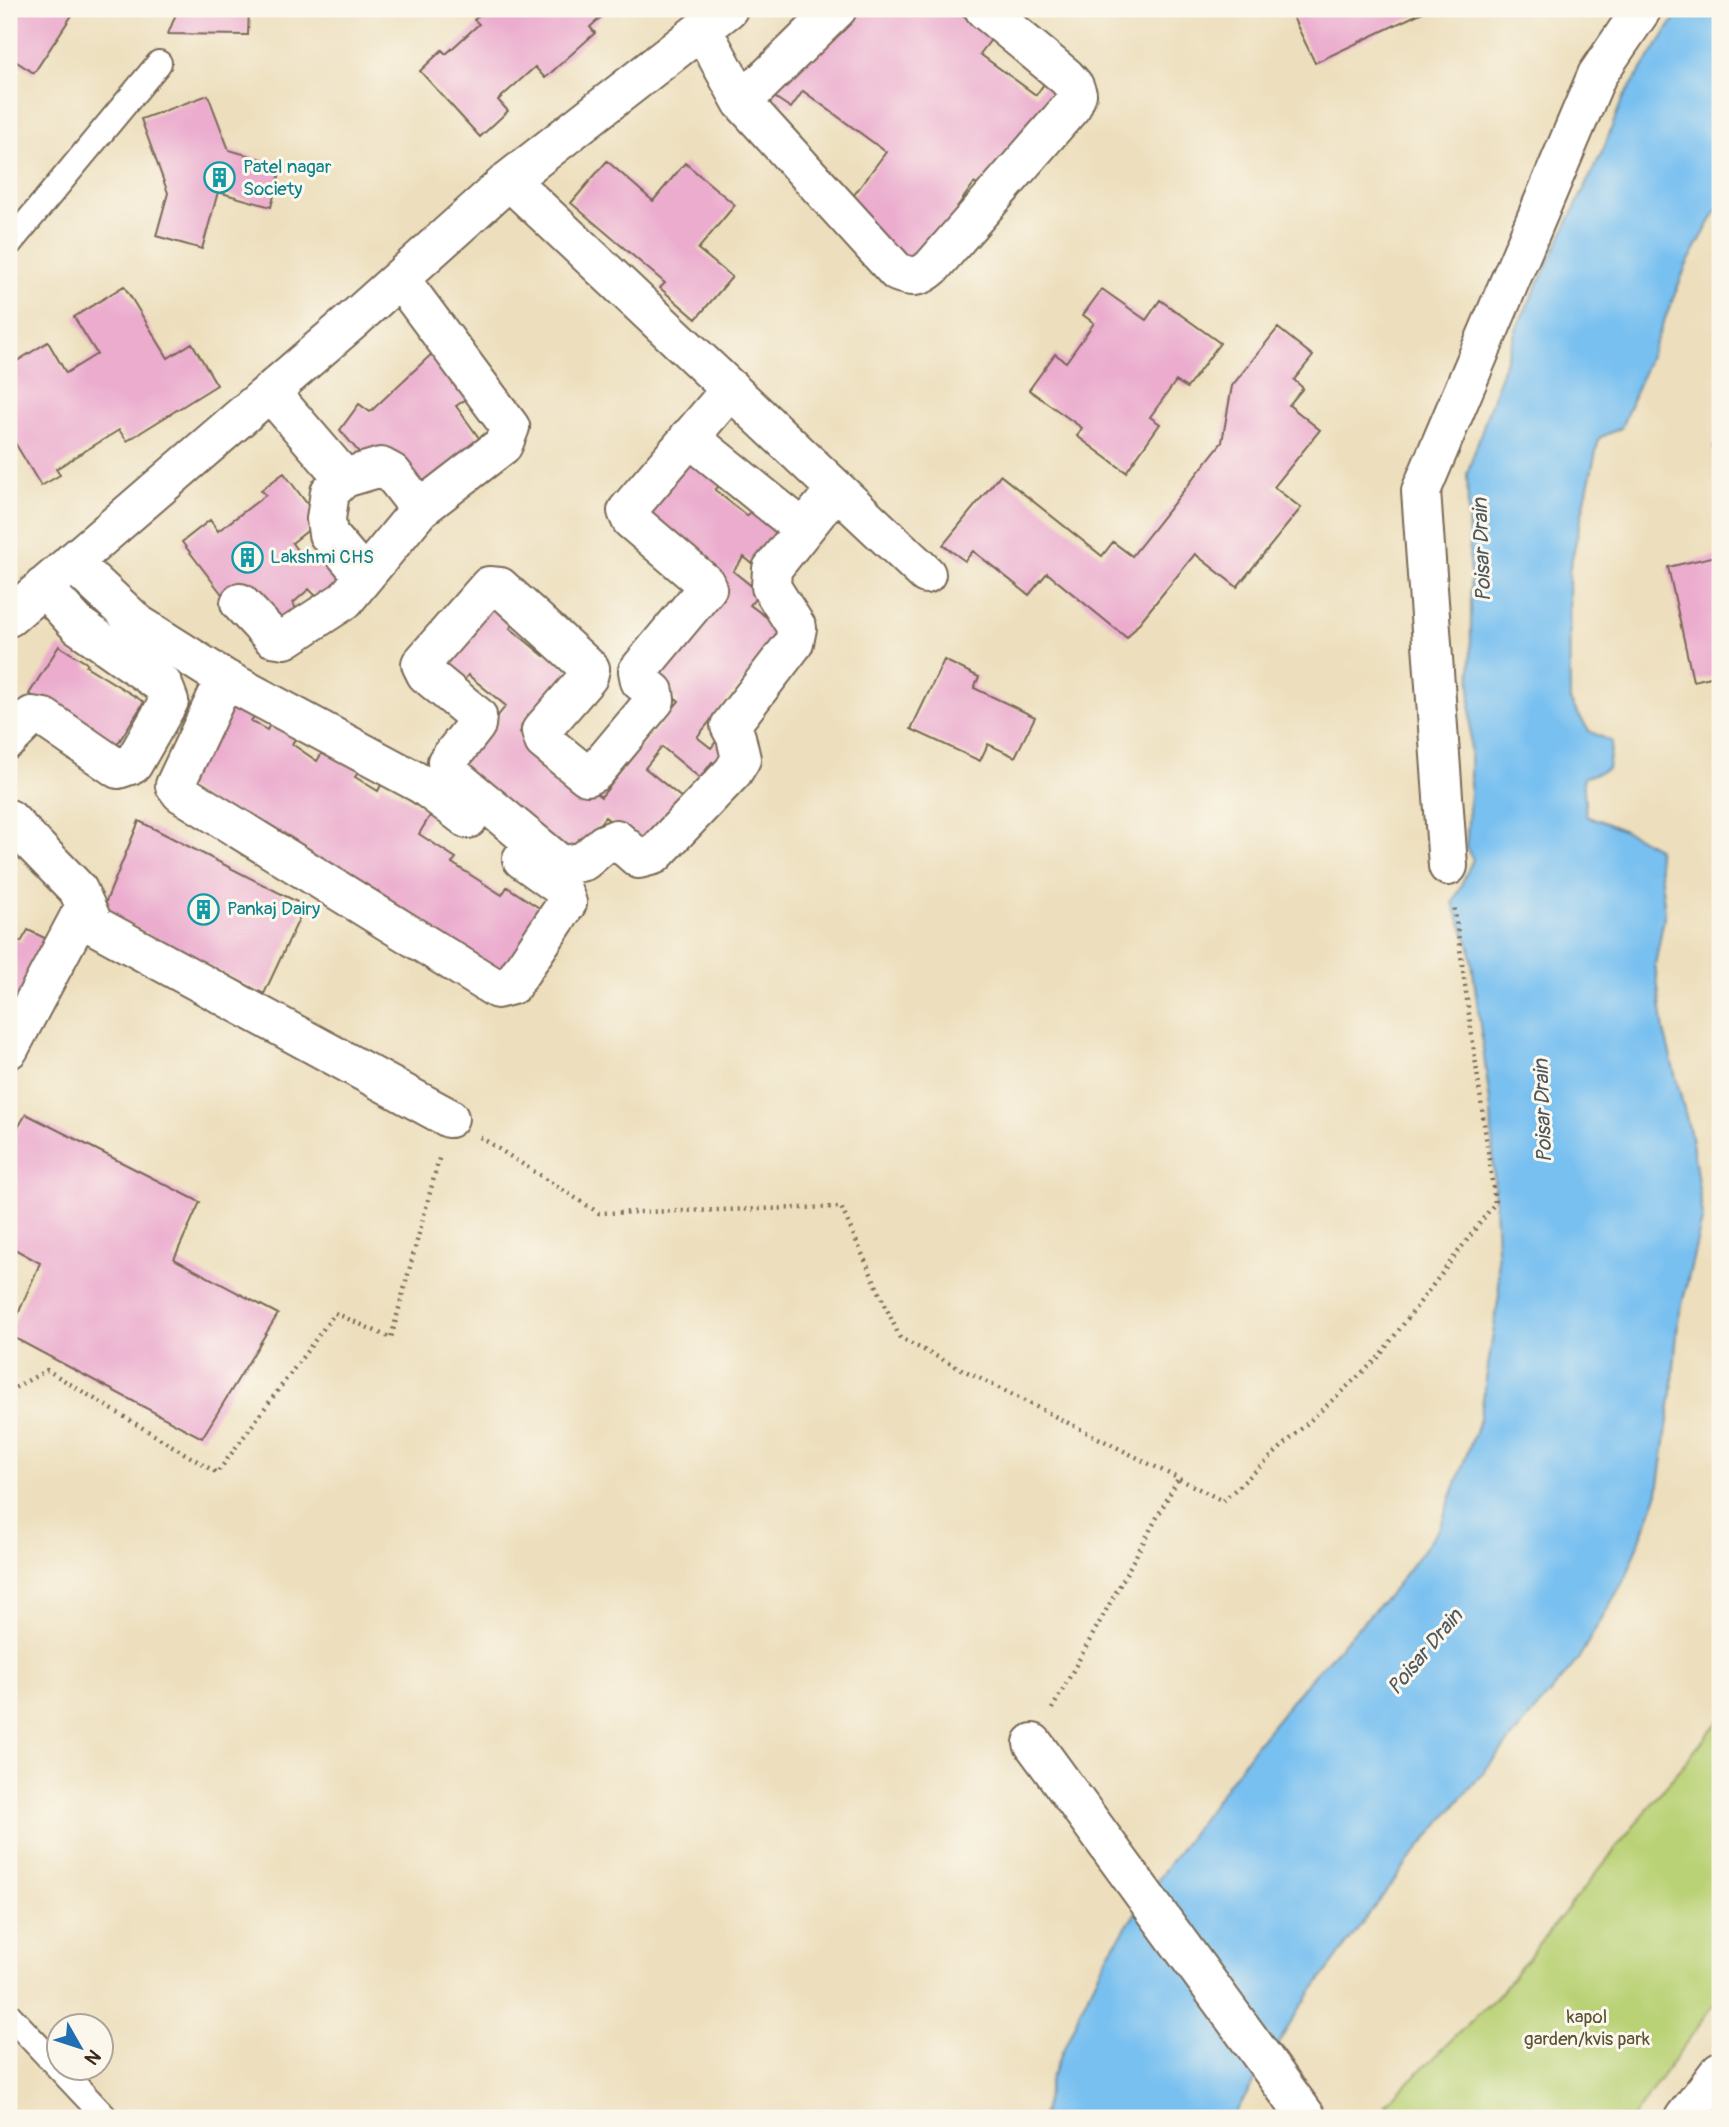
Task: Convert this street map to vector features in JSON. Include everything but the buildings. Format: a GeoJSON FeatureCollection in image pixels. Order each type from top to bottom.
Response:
{"type":"FeatureCollection","features":[{"type":"Feature","properties":{"kind":"street"},"geometry":{"type":"LineString","coordinates":[[742,102],[838,9]]}},
{"type":"Feature","properties":{"kind":"street"},"geometry":{"type":"LineString","coordinates":[[9,617],[270,392],[509,180],[715,19],[725,75],[742,102],[897,272],[912,278],[925,274],[1072,106],[1077,94],[1066,77],[984,9]]}},
{"type":"Feature","properties":{"kind":"street"},"geometry":{"type":"LineString","coordinates":[[1448,866],[1421,491],[1597,75],[1642,9]]}},
{"type":"Feature","properties":{"kind":"street"},"geometry":{"type":"LineString","coordinates":[[509,180],[926,574]]}},
{"type":"Feature","properties":{"kind":"street"},"geometry":{"type":"LineString","coordinates":[[240,603],[272,637],[285,639],[345,600],[419,509],[503,445],[510,427],[400,278]]}},
{"type":"Feature","properties":{"kind":"street"},"geometry":{"type":"LineString","coordinates":[[731,389],[626,511],[631,520],[705,583],[707,588],[638,671],[640,681],[654,692],[654,700],[595,772],[587,776],[544,741],[541,732],[588,677],[590,669],[500,587],[489,586],[421,664],[426,674],[477,716],[476,725],[447,762],[450,773],[562,866],[584,861],[604,844],[616,839],[639,859],[654,855],[733,772],[741,759],[737,737],[730,726],[794,643],[797,628],[771,587],[772,569],[836,489]]}},
{"type":"Feature","properties":{"kind":"street"},"geometry":{"type":"LineString","coordinates":[[270,392],[344,478]]}},
{"type":"Feature","properties":{"kind":"street"},"geometry":{"type":"LineString","coordinates":[[690,437],[803,529]]}},
{"type":"Feature","properties":{"kind":"street"},"geometry":{"type":"LineString","coordinates":[[364,576],[328,534],[326,519],[330,492],[344,478],[381,467],[392,473],[419,509]]}},
{"type":"Feature","properties":{"kind":"street"},"geometry":{"type":"LineString","coordinates":[[72,562],[138,624],[225,679],[423,785],[561,887],[567,904],[512,985],[497,989],[181,793],[175,785],[225,679]]}},
{"type":"Feature","properties":{"kind":"street"},"geometry":{"type":"LineString","coordinates":[[9,739],[32,716],[44,718],[118,769],[133,764],[169,701],[163,685],[78,625],[43,587]]}},
{"type":"Feature","properties":{"kind":"street"},"geometry":{"type":"LineString","coordinates":[[9,819],[78,890],[94,925],[449,1118]]}},
{"type":"Feature","properties":{"kind":"street"},"geometry":{"type":"LineString","coordinates":[[9,1049],[85,906]]}},
{"type":"Feature","properties":{"kind":"street"},"geometry":{"type":"LineString","coordinates":[[1033,1744],[1307,2118]]}},
{"type":"Feature","properties":{"kind":"street"},"geometry":{"type":"LineString","coordinates":[[1684,2118],[1720,2071]]}},
{"type":"Feature","properties":{"kind":"lane"},"geometry":{"type":"LineString","coordinates":[[9,244],[159,63]]}},
{"type":"Feature","properties":{"kind":"lane"},"geometry":{"type":"LineString","coordinates":[[9,2015],[106,2118]]}},
{"type":"Feature","properties":{"kind":"path"},"geometry":{"type":"LineString","coordinates":[[9,1391],[47,1370],[217,1473],[335,1312],[391,1338],[449,1118],[599,1213],[841,1208],[900,1338],[1223,1501],[1377,1359],[1495,1203],[1448,866]]}},
{"type":"Feature","properties":{"kind":"path"},"geometry":{"type":"LineString","coordinates":[[1033,1744],[1178,1479]]}},
{"type":"Feature","properties":{"kind":"green space","name":"kapol garden/kvis park"},"geometry":{"type":"Polygon","coordinates":[[[1720,1719],[1720,1996],[1632,2118],[1396,2118],[1385,2104],[1499,1994],[1720,1719]]]}},
{"type":"Feature","properties":{"kind":"water","name":"Poisar Drain"},"geometry":{"type":"Polygon","coordinates":[[[1681,9],[1720,9],[1720,204],[1687,264],[1621,428],[1599,438],[1569,572],[1570,701],[1589,731],[1612,742],[1608,769],[1583,778],[1586,815],[1632,834],[1657,848],[1665,912],[1655,965],[1664,1031],[1691,1136],[1703,1216],[1678,1321],[1672,1392],[1658,1492],[1627,1575],[1577,1661],[1411,1858],[1302,2005],[1232,2118],[1042,2118],[1051,2078],[1106,1958],[1151,1889],[1256,1745],[1308,1681],[1392,1591],[1440,1527],[1480,1418],[1499,1295],[1491,1110],[1470,947],[1453,903],[1473,859],[1466,848],[1470,794],[1471,608],[1467,474],[1517,327],[1604,148],[1622,100],[1681,9]]]}},
{"type":"Feature","properties":{"kind":"place","name":"Patel nagar Society"},"geometry":{"type":"Point","coordinates":[220,178]}},
{"type":"Feature","properties":{"kind":"place","name":"Lakshmi CHS"},"geometry":{"type":"Point","coordinates":[247,557]}},
{"type":"Feature","properties":{"kind":"place","name":"Pankaj Dairy"},"geometry":{"type":"Point","coordinates":[204,909]}}]}
